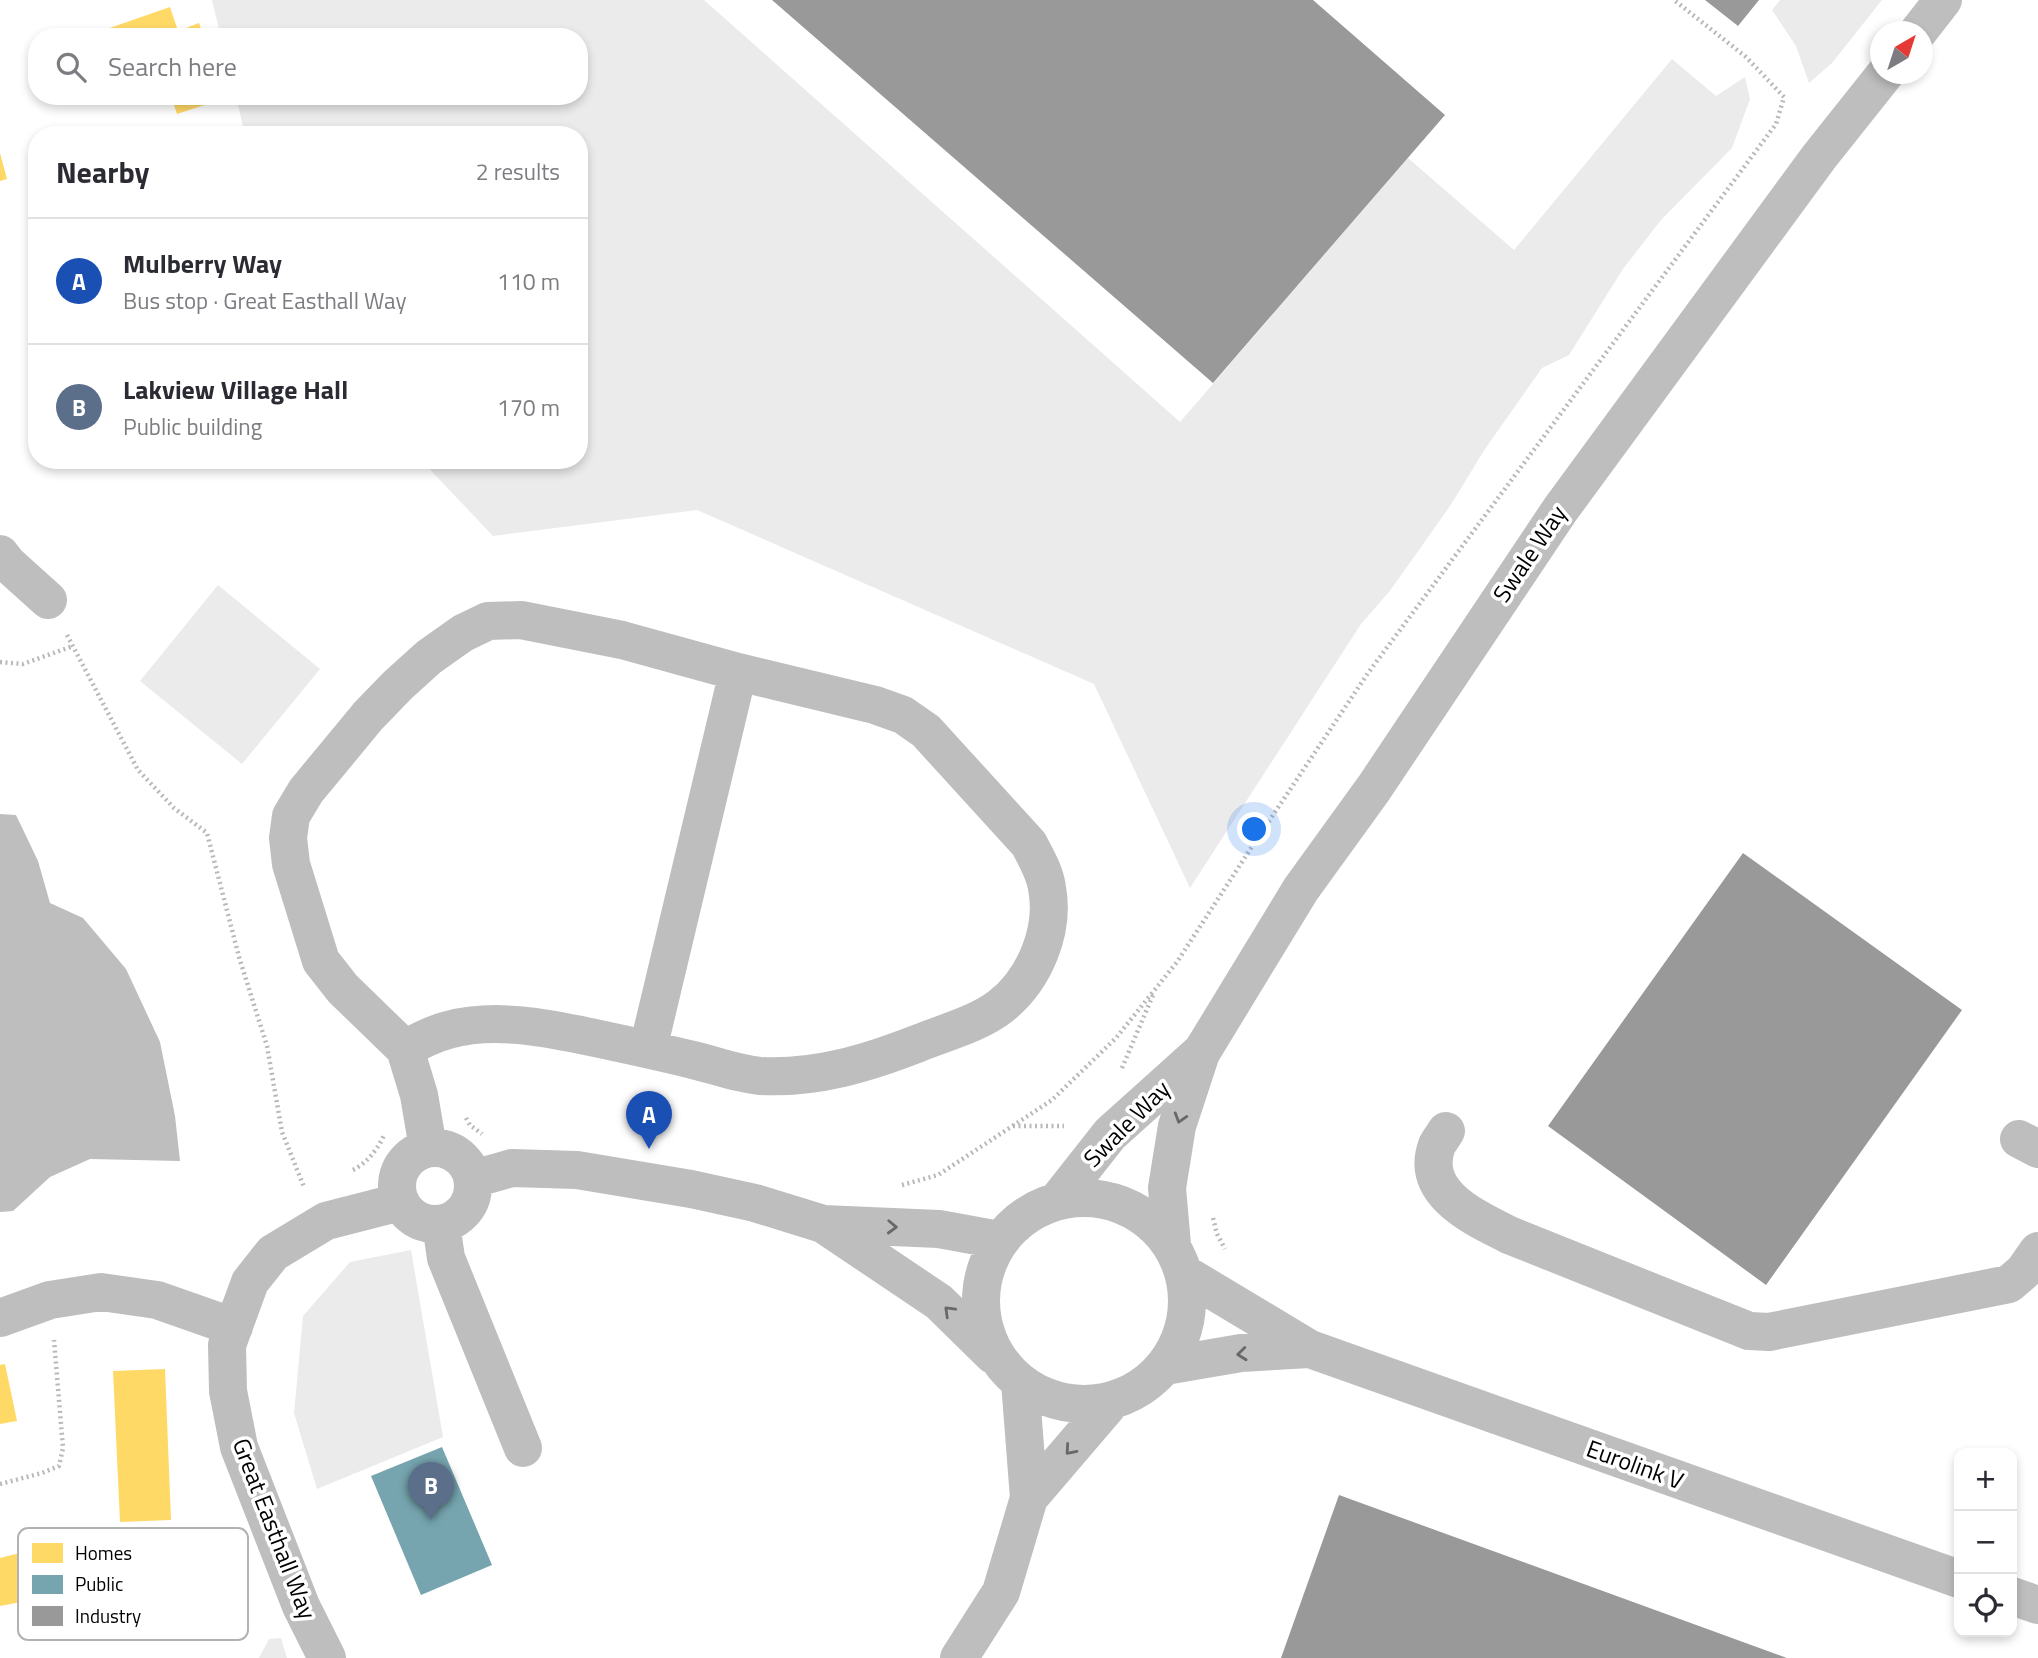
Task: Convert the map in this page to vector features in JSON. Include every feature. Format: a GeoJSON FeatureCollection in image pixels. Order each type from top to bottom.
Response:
{"type":"FeatureCollection","features":[{"type":"Feature","properties":{"kind":"street"},"geometry":{"type":"LineString","coordinates":[[1927,21],[1943,0]]}},
{"type":"Feature","properties":{"kind":"street","name":"Swale Way"},"geometry":{"type":"LineString","coordinates":[[1178,1260],[1167,1188],[1177,1126],[1200,1053],[1301,889],[1374,788],[1560,510],[1819,158],[1877,84]]}},
{"type":"Feature","properties":{"kind":"street"},"geometry":{"type":"LineString","coordinates":[[0,554],[48,600]]}},
{"type":"Feature","properties":{"kind":"street"},"geometry":{"type":"LineString","coordinates":[[405,1049],[450,1029],[521,1024],[648,1049],[758,1076],[804,1076],[842,1069],[890,1055],[974,1021],[1001,1006],[1020,987],[1034,965],[1044,940],[1049,912],[1047,886],[1029,844],[926,731],[903,715],[875,705],[738,672],[622,640],[522,620],[488,621],[429,657],[368,716],[306,791],[291,816],[288,838],[291,864],[321,961],[343,989],[405,1049],[419,1095],[428,1148]]}},
{"type":"Feature","properties":{"kind":"street"},"geometry":{"type":"LineString","coordinates":[[648,1049],[738,672]]}},
{"type":"Feature","properties":{"kind":"street","name":"Swale Way"},"geometry":{"type":"LineString","coordinates":[[1058,1200],[1116,1129],[1200,1053]]}},
{"type":"Feature","properties":{"kind":"street"},"geometry":{"type":"LineString","coordinates":[[1446,1131],[1437,1145],[1434,1164],[1438,1182],[1456,1205],[1475,1218],[1509,1236],[1749,1331],[1769,1332],[2009,1284],[2024,1271],[2038,1251]]}},
{"type":"Feature","properties":{"kind":"street"},"geometry":{"type":"LineString","coordinates":[[428,1148],[449,1149],[460,1156],[473,1179],[470,1203],[463,1213],[441,1224],[416,1220],[400,1202],[396,1189],[397,1176],[403,1164],[412,1154],[428,1148]]}},
{"type":"Feature","properties":{"kind":"street"},"geometry":{"type":"LineString","coordinates":[[473,1179],[512,1168],[577,1170],[704,1191],[824,1224],[939,1229],[999,1240]]}},
{"type":"Feature","properties":{"kind":"street"},"geometry":{"type":"LineString","coordinates":[[824,1224],[939,1302],[1009,1371],[1048,1398],[1080,1404],[1112,1401],[1141,1388],[1165,1366],[1181,1338],[1188,1307],[1178,1260],[1150,1221],[1122,1204],[1090,1197],[1058,1200],[1035,1209],[1015,1222],[999,1240],[985,1268],[979,1300],[984,1331],[1009,1371],[1029,1498]]}},
{"type":"Feature","properties":{"kind":"street","name":"Great Easthall Way"},"geometry":{"type":"LineString","coordinates":[[327,1658],[301,1606],[239,1447],[228,1391],[227,1345],[250,1282],[273,1253],[326,1221],[400,1202]]}},
{"type":"Feature","properties":{"kind":"street"},"geometry":{"type":"LineString","coordinates":[[441,1224],[446,1258],[523,1448]]}},
{"type":"Feature","properties":{"kind":"street","name":"Eurolink V"},"geometry":{"type":"LineString","coordinates":[[1178,1260],[1310,1349],[1954,1577]]}},
{"type":"Feature","properties":{"kind":"street"},"geometry":{"type":"LineString","coordinates":[[0,1318],[50,1300],[101,1292],[156,1300],[234,1327]]}},
{"type":"Feature","properties":{"kind":"street","name":"Eurolink V"},"geometry":{"type":"LineString","coordinates":[[1165,1366],[1241,1353],[1310,1349]]}},
{"type":"Feature","properties":{"kind":"street"},"geometry":{"type":"LineString","coordinates":[[959,1658],[1001,1592],[1029,1498],[1112,1401]]}},
{"type":"Feature","properties":{"kind":"street"},"geometry":{"type":"LineString","coordinates":[[2017,1598],[2038,1605]]}},
{"type":"Feature","properties":{"kind":"path"},"geometry":{"type":"LineString","coordinates":[[900,1186],[938,1175],[1052,1100],[1116,1038],[1178,962],[1368,673],[1776,124],[1784,97],[1746,57],[1674,0]]}},
{"type":"Feature","properties":{"kind":"path"},"geometry":{"type":"LineString","coordinates":[[48,600],[138,770],[174,808],[207,833],[239,957],[267,1046],[282,1132],[306,1192]]}},
{"type":"Feature","properties":{"kind":"path"},"geometry":{"type":"LineString","coordinates":[[0,662],[23,664],[73,646]]}},
{"type":"Feature","properties":{"kind":"path"},"geometry":{"type":"LineString","coordinates":[[1118,1077],[1156,988]]}},
{"type":"Feature","properties":{"kind":"path"},"geometry":{"type":"LineString","coordinates":[[419,1095],[447,1090],[470,1125],[489,1140]]}},
{"type":"Feature","properties":{"kind":"path"},"geometry":{"type":"LineString","coordinates":[[1013,1126],[1089,1125],[1101,1115],[1116,1129]]}},
{"type":"Feature","properties":{"kind":"path"},"geometry":{"type":"LineString","coordinates":[[351,1171],[362,1165],[385,1133]]}},
{"type":"Feature","properties":{"kind":"path"},"geometry":{"type":"LineString","coordinates":[[1210,1207],[1217,1234],[1230,1259]]}},
{"type":"Feature","properties":{"kind":"path"},"geometry":{"type":"LineString","coordinates":[[0,1484],[42,1474],[59,1466],[63,1448],[50,1300]]}},
{"type":"Feature","properties":{"kind":"shaded area"},"geometry":{"type":"Polygon","coordinates":[[[212,0],[704,0],[1180,422],[1408,158],[1514,250],[1672,59],[1716,96],[1745,77],[1750,99],[1732,148],[1661,220],[1623,269],[1569,355],[1542,368],[1414,557],[1389,592],[1361,624],[1190,888],[1094,684],[697,510],[493,536],[430,469],[588,469],[588,126],[243,126],[238,105],[588,105],[588,28],[219,28],[212,0]]]}},
{"type":"Feature","properties":{"kind":"shaded area"},"geometry":{"type":"Polygon","coordinates":[[[1780,0],[1882,0],[1832,63],[1809,83],[1796,46],[1772,10],[1780,0]]]}},
{"type":"Feature","properties":{"kind":"shaded area"},"geometry":{"type":"Polygon","coordinates":[[[218,585],[320,669],[242,764],[140,681],[218,585]]]}},
{"type":"Feature","properties":{"kind":"shaded area"},"geometry":{"type":"Polygon","coordinates":[[[0,814],[16,815],[38,861],[50,903],[83,918],[126,969],[160,1042],[175,1116],[180,1161],[90,1159],[50,1177],[13,1211],[0,1212],[0,814]]]}},
{"type":"Feature","properties":{"kind":"shaded area"},"geometry":{"type":"Polygon","coordinates":[[[411,1250],[443,1437],[317,1489],[294,1413],[303,1316],[350,1262],[411,1250]]]}},
{"type":"Feature","properties":{"kind":"shaded area"},"geometry":{"type":"Polygon","coordinates":[[[281,1638],[287,1658],[259,1658],[269,1639],[281,1638]]]}},
{"type":"Feature","properties":{"kind":"building: Homes"},"geometry":{"type":"Polygon","coordinates":[[[170,7],[177,28],[110,28],[170,7]]]}},
{"type":"Feature","properties":{"kind":"building: Homes"},"geometry":{"type":"Polygon","coordinates":[[[199,23],[201,28],[186,28],[199,23]]]}},
{"type":"Feature","properties":{"kind":"building: Homes"},"geometry":{"type":"Polygon","coordinates":[[[174,105],[205,105],[177,114],[174,105]]]}},
{"type":"Feature","properties":{"kind":"building: Homes"},"geometry":{"type":"Polygon","coordinates":[[[0,153],[7,179],[0,181],[0,153]]]}},
{"type":"Feature","properties":{"kind":"building: Homes"},"geometry":{"type":"Polygon","coordinates":[[[5,1364],[17,1421],[0,1424],[0,1365],[5,1364]]]}},
{"type":"Feature","properties":{"kind":"building: Homes"},"geometry":{"type":"Polygon","coordinates":[[[165,1369],[171,1520],[120,1522],[113,1371],[165,1369]]]}},
{"type":"Feature","properties":{"kind":"building: Homes"},"geometry":{"type":"Polygon","coordinates":[[[18,1553],[18,1603],[0,1606],[0,1558],[18,1553]]]}},
{"type":"Feature","properties":{"kind":"building: Public"},"geometry":{"type":"Polygon","coordinates":[[[442,1447],[492,1565],[421,1595],[371,1476],[442,1447]]]}},
{"type":"Feature","properties":{"kind":"building: Industry"},"geometry":{"type":"Polygon","coordinates":[[[772,0],[1313,0],[1445,115],[1213,383],[772,0]]]}},
{"type":"Feature","properties":{"kind":"building: Industry"},"geometry":{"type":"Polygon","coordinates":[[[1705,0],[1759,0],[1738,26],[1705,0]]]}},
{"type":"Feature","properties":{"kind":"building: Industry"},"geometry":{"type":"Polygon","coordinates":[[[1743,853],[1962,1010],[1766,1285],[1548,1126],[1743,853]]]}},
{"type":"Feature","properties":{"kind":"building: Industry"},"geometry":{"type":"Polygon","coordinates":[[[1339,1495],[1787,1658],[1281,1658],[1339,1495]]]}},
{"type":"Feature","properties":{"kind":"place","name":"Mulberry Way"},"geometry":{"type":"Point","coordinates":[649,1149]}},
{"type":"Feature","properties":{"kind":"place","name":"Lakview Village Hall"},"geometry":{"type":"Point","coordinates":[431,1520]}}]}
